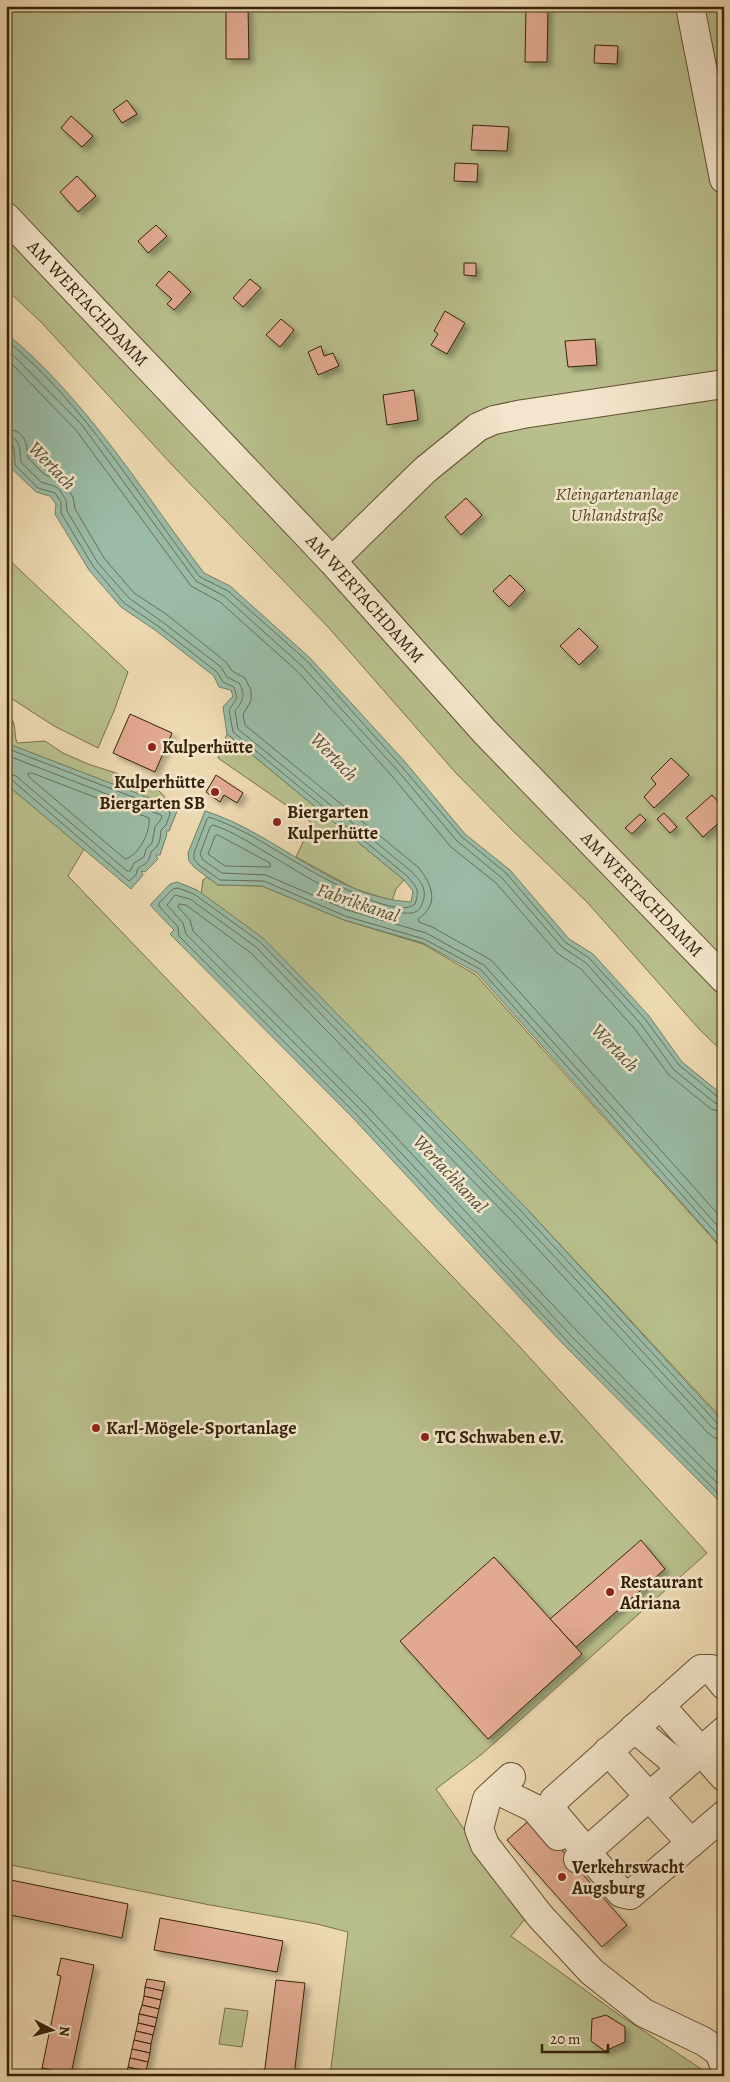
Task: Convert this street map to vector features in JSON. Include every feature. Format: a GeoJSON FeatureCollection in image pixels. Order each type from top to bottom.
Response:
{"type":"FeatureCollection","features":[{"type":"Feature","properties":{"kind":"street"},"geometry":{"type":"LineString","coordinates":[[690,6],[724,179]]}},
{"type":"Feature","properties":{"kind":"street","name":"AM WERTACHDAMM"},"geometry":{"type":"LineString","coordinates":[[6,217],[332,561],[485,732],[724,979]]}},
{"type":"Feature","properties":{"kind":"street"},"geometry":{"type":"LineString","coordinates":[[332,561],[425,470],[478,427],[494,420],[523,414],[724,384]]}},
{"type":"Feature","properties":{"kind":"street"},"geometry":{"type":"LineString","coordinates":[[620,1906],[553,1812],[554,1800],[701,1669],[711,1669],[724,1685]]}},
{"type":"Feature","properties":{"kind":"street"},"geometry":{"type":"LineString","coordinates":[[660,1705],[691,1760]]}},
{"type":"Feature","properties":{"kind":"street"},"geometry":{"type":"LineString","coordinates":[[634,1728],[724,1777]]}},
{"type":"Feature","properties":{"kind":"street"},"geometry":{"type":"LineString","coordinates":[[582,1855],[724,1731]]}},
{"type":"Feature","properties":{"kind":"street"},"geometry":{"type":"LineString","coordinates":[[608,1751],[691,1843]]}},
{"type":"Feature","properties":{"kind":"street"},"geometry":{"type":"LineString","coordinates":[[724,1815],[630,1895],[621,1893],[534,1808],[504,1784],[486,1799],[479,1829],[485,1845],[540,1916],[592,1972],[644,2013],[703,2041],[719,2052],[724,2065]]}},
{"type":"Feature","properties":{"kind":"green space","name":"Kleingartenanlage Uhlandstraße"},"geometry":{"type":"Polygon","coordinates":[[[6,6],[724,6],[724,959],[501,732],[290,503],[6,200],[6,6]]]}},
{"type":"Feature","properties":{"kind":"green space"},"geometry":{"type":"Polygon","coordinates":[[[6,227],[724,989],[724,1053],[700,1030],[587,902],[455,772],[329,628],[174,467],[41,322],[6,289],[6,227]]]}},
{"type":"Feature","properties":{"kind":"green space"},"geometry":{"type":"Polygon","coordinates":[[[6,557],[128,672],[98,748],[54,726],[6,695],[6,557]]]}},
{"type":"Feature","properties":{"kind":"green space"},"geometry":{"type":"Polygon","coordinates":[[[6,717],[13,721],[17,743],[45,741],[63,753],[88,764],[153,785],[164,796],[166,805],[6,743],[6,717]]]}},
{"type":"Feature","properties":{"kind":"green space"},"geometry":{"type":"Polygon","coordinates":[[[227,734],[404,880],[396,889],[392,901],[355,889],[296,857],[312,823],[218,758],[227,734]]]}},
{"type":"Feature","properties":{"kind":"green space"},"geometry":{"type":"Polygon","coordinates":[[[6,784],[84,849],[68,876],[520,1347],[707,1553],[482,1754],[436,1789],[526,1918],[511,1936],[618,2014],[712,2076],[330,2076],[348,1932],[317,1924],[210,1905],[6,1864],[6,784]]]}},
{"type":"Feature","properties":{"kind":"green space"},"geometry":{"type":"Polygon","coordinates":[[[207,877],[218,885],[262,886],[344,920],[423,944],[476,975],[724,1251],[724,1421],[526,1208],[201,894],[203,880],[207,877]]]}},
{"type":"Feature","properties":{"kind":"green space"},"geometry":{"type":"Polygon","coordinates":[[[225,2008],[248,2011],[242,2047],[219,2044],[225,2008]]]}},
{"type":"Feature","properties":{"kind":"water"},"geometry":{"type":"Polygon","coordinates":[[[6,333],[35,359],[88,417],[204,573],[230,586],[310,658],[406,763],[465,834],[510,870],[569,939],[593,954],[649,1016],[682,1062],[724,1096],[724,1250],[477,973],[423,943],[344,920],[262,886],[218,885],[195,868],[189,861],[188,853],[205,811],[231,821],[356,889],[383,898],[411,902],[413,891],[404,880],[227,734],[223,707],[233,696],[231,690],[219,687],[214,676],[155,630],[121,607],[89,570],[55,514],[56,504],[50,496],[36,492],[9,466],[9,448],[6,445],[6,333]]]}},
{"type":"Feature","properties":{"kind":"water"},"geometry":{"type":"Polygon","coordinates":[[[6,743],[178,809],[169,831],[166,831],[167,834],[160,855],[156,855],[158,859],[145,872],[141,871],[143,875],[131,889],[6,784],[6,743]]]}},
{"type":"Feature","properties":{"kind":"water","name":"Wertachkanal"},"geometry":{"type":"Polygon","coordinates":[[[177,882],[197,890],[263,938],[526,1208],[724,1423],[724,1506],[563,1344],[354,1119],[170,934],[174,930],[150,905],[170,884],[177,882]]]}},
{"type":"Feature","properties":{"kind":"building"},"geometry":{"type":"Polygon","coordinates":[[[226,6],[248,6],[249,59],[226,59],[226,6]]]}},
{"type":"Feature","properties":{"kind":"building"},"geometry":{"type":"Polygon","coordinates":[[[526,6],[548,6],[547,62],[525,62],[526,6]]]}},
{"type":"Feature","properties":{"kind":"building"},"geometry":{"type":"Polygon","coordinates":[[[595,45],[618,46],[617,64],[594,63],[595,45]]]}},
{"type":"Feature","properties":{"kind":"building"},"geometry":{"type":"Polygon","coordinates":[[[127,100],[137,114],[122,123],[113,110],[127,100]]]}},
{"type":"Feature","properties":{"kind":"building"},"geometry":{"type":"Polygon","coordinates":[[[71,116],[93,136],[82,147],[61,128],[71,116]]]}},
{"type":"Feature","properties":{"kind":"building"},"geometry":{"type":"Polygon","coordinates":[[[473,125],[509,127],[507,151],[471,150],[473,125]]]}},
{"type":"Feature","properties":{"kind":"building"},"geometry":{"type":"Polygon","coordinates":[[[455,163],[478,164],[477,182],[454,181],[455,163]]]}},
{"type":"Feature","properties":{"kind":"building"},"geometry":{"type":"Polygon","coordinates":[[[77,176],[96,196],[78,212],[60,192],[77,176]]]}},
{"type":"Feature","properties":{"kind":"building"},"geometry":{"type":"Polygon","coordinates":[[[156,225],[167,236],[148,253],[138,241],[156,225]]]}},
{"type":"Feature","properties":{"kind":"building"},"geometry":{"type":"Polygon","coordinates":[[[464,263],[476,263],[476,276],[464,275],[464,263]]]}},
{"type":"Feature","properties":{"kind":"building"},"geometry":{"type":"Polygon","coordinates":[[[169,271],[191,292],[174,310],[167,304],[172,299],[156,285],[169,271]]]}},
{"type":"Feature","properties":{"kind":"building"},"geometry":{"type":"Polygon","coordinates":[[[250,279],[261,288],[243,307],[233,298],[250,279]]]}},
{"type":"Feature","properties":{"kind":"building"},"geometry":{"type":"Polygon","coordinates":[[[445,311],[465,323],[447,354],[431,345],[438,334],[434,331],[445,311]]]}},
{"type":"Feature","properties":{"kind":"building"},"geometry":{"type":"Polygon","coordinates":[[[281,319],[294,330],[280,347],[266,335],[281,319]]]}},
{"type":"Feature","properties":{"kind":"building"},"geometry":{"type":"Polygon","coordinates":[[[595,339],[597,365],[568,367],[565,341],[595,339]]]}},
{"type":"Feature","properties":{"kind":"building"},"geometry":{"type":"Polygon","coordinates":[[[321,346],[324,356],[333,353],[339,366],[318,375],[308,352],[321,346]]]}},
{"type":"Feature","properties":{"kind":"building"},"geometry":{"type":"Polygon","coordinates":[[[414,390],[418,420],[387,425],[383,395],[414,390]]]}},
{"type":"Feature","properties":{"kind":"building"},"geometry":{"type":"Polygon","coordinates":[[[466,498],[482,515],[461,535],[445,517],[466,498]]]}},
{"type":"Feature","properties":{"kind":"building"},"geometry":{"type":"Polygon","coordinates":[[[510,575],[525,590],[509,607],[493,591],[510,575]]]}},
{"type":"Feature","properties":{"kind":"building"},"geometry":{"type":"Polygon","coordinates":[[[579,628],[598,647],[579,665],[560,646],[579,628]]]}},
{"type":"Feature","properties":{"kind":"building"},"geometry":{"type":"Polygon","coordinates":[[[130,714],[172,733],[155,772],[113,753],[130,714]]]}},
{"type":"Feature","properties":{"kind":"building"},"geometry":{"type":"Polygon","coordinates":[[[671,758],[689,775],[654,808],[644,797],[656,784],[651,778],[671,758]]]}},
{"type":"Feature","properties":{"kind":"building"},"geometry":{"type":"Polygon","coordinates":[[[216,775],[243,793],[237,803],[224,795],[220,802],[206,792],[216,775]]]}},
{"type":"Feature","properties":{"kind":"building"},"geometry":{"type":"Polygon","coordinates":[[[712,795],[724,808],[724,818],[703,837],[686,818],[712,795]]]}},
{"type":"Feature","properties":{"kind":"building"},"geometry":{"type":"Polygon","coordinates":[[[664,813],[677,827],[670,833],[657,819],[664,813]]]}},
{"type":"Feature","properties":{"kind":"building"},"geometry":{"type":"Polygon","coordinates":[[[640,814],[646,820],[632,834],[625,828],[640,814]]]}},
{"type":"Feature","properties":{"kind":"building"},"geometry":{"type":"Polygon","coordinates":[[[641,1540],[665,1569],[576,1647],[550,1619],[641,1540]]]}},
{"type":"Feature","properties":{"kind":"building"},"geometry":{"type":"Polygon","coordinates":[[[494,1557],[582,1654],[488,1739],[400,1641],[494,1557]]]}},
{"type":"Feature","properties":{"kind":"building","name":"Verkehrswacht Augsburg"},"geometry":{"type":"Polygon","coordinates":[[[533,1817],[627,1925],[602,1947],[507,1840],[533,1817]]]}},
{"type":"Feature","properties":{"kind":"building"},"geometry":{"type":"Polygon","coordinates":[[[6,1879],[128,1904],[122,1938],[6,1914],[6,1879]]]}},
{"type":"Feature","properties":{"kind":"building"},"geometry":{"type":"Polygon","coordinates":[[[160,1918],[283,1941],[277,1972],[154,1950],[160,1918]]]}},
{"type":"Feature","properties":{"kind":"building"},"geometry":{"type":"Polygon","coordinates":[[[61,1958],[94,1965],[71,2074],[42,2068],[61,1976],[57,1975],[61,1958]]]}},
{"type":"Feature","properties":{"kind":"building"},"geometry":{"type":"Polygon","coordinates":[[[147,1979],[165,1982],[163,1991],[145,1987],[147,1979]]]}},
{"type":"Feature","properties":{"kind":"building"},"geometry":{"type":"Polygon","coordinates":[[[276,1980],[305,1983],[294,2076],[264,2076],[276,1980]]]}},
{"type":"Feature","properties":{"kind":"building"},"geometry":{"type":"Polygon","coordinates":[[[145,1987],[163,1991],[161,2000],[144,1996],[145,1987]]]}},
{"type":"Feature","properties":{"kind":"building"},"geometry":{"type":"Polygon","coordinates":[[[144,1996],[161,2000],[159,2009],[142,2005],[144,1996]]]}},
{"type":"Feature","properties":{"kind":"building"},"geometry":{"type":"Polygon","coordinates":[[[142,2005],[159,2009],[157,2018],[139,2014],[142,2005]]]}},
{"type":"Feature","properties":{"kind":"building"},"geometry":{"type":"Polygon","coordinates":[[[139,2014],[157,2018],[155,2027],[138,2023],[139,2014]]]}},
{"type":"Feature","properties":{"kind":"building"},"geometry":{"type":"Polygon","coordinates":[[[606,2015],[625,2027],[625,2042],[605,2051],[591,2041],[592,2019],[606,2015]]]}},
{"type":"Feature","properties":{"kind":"building"},"geometry":{"type":"Polygon","coordinates":[[[138,2023],[155,2027],[153,2035],[136,2031],[138,2023]]]}},
{"type":"Feature","properties":{"kind":"building"},"geometry":{"type":"Polygon","coordinates":[[[136,2031],[153,2035],[151,2044],[134,2040],[136,2031]]]}},
{"type":"Feature","properties":{"kind":"building"},"geometry":{"type":"Polygon","coordinates":[[[134,2040],[151,2044],[150,2053],[132,2049],[134,2040]]]}},
{"type":"Feature","properties":{"kind":"building"},"geometry":{"type":"Polygon","coordinates":[[[132,2049],[150,2053],[148,2062],[130,2058],[132,2049]]]}},
{"type":"Feature","properties":{"kind":"building"},"geometry":{"type":"Polygon","coordinates":[[[130,2058],[148,2062],[146,2071],[128,2067],[130,2058]]]}},
{"type":"Feature","properties":{"kind":"building"},"geometry":{"type":"Polygon","coordinates":[[[128,2067],[146,2071],[145,2076],[126,2076],[128,2067]]]}},
{"type":"Feature","properties":{"kind":"building"},"geometry":{"type":"Polygon","coordinates":[[[42,2068],[55,2071],[54,2076],[40,2076],[42,2068]]]}},
{"type":"Feature","properties":{"kind":"place","name":"Kulperhütte"},"geometry":{"type":"Point","coordinates":[152,747]}},
{"type":"Feature","properties":{"kind":"place","name":"Kulperhütte Biergarten SB"},"geometry":{"type":"Point","coordinates":[215,792]}},
{"type":"Feature","properties":{"kind":"place","name":"Biergarten Kulperhütte"},"geometry":{"type":"Point","coordinates":[277,822]}},
{"type":"Feature","properties":{"kind":"place","name":"Karl-Mögele-Sportanlage"},"geometry":{"type":"Point","coordinates":[96,1428]}},
{"type":"Feature","properties":{"kind":"place","name":"TC Schwaben e.V."},"geometry":{"type":"Point","coordinates":[425,1437]}},
{"type":"Feature","properties":{"kind":"place","name":"Restaurant Adriana"},"geometry":{"type":"Point","coordinates":[610,1592]}},
{"type":"Feature","properties":{"kind":"place","name":"Verkehrswacht Augsburg"},"geometry":{"type":"Point","coordinates":[562,1877]}},
{"type":"Feature","properties":{"kind":"water label","name":"Wertach"},"geometry":{"type":"Point","coordinates":[52,466]}},
{"type":"Feature","properties":{"kind":"water label","name":"Wertach"},"geometry":{"type":"Point","coordinates":[334,757]}},
{"type":"Feature","properties":{"kind":"water label","name":"Fabrikkanal"},"geometry":{"type":"Point","coordinates":[358,903]}},
{"type":"Feature","properties":{"kind":"water label","name":"Wertach"},"geometry":{"type":"Point","coordinates":[615,1048]}}]}
